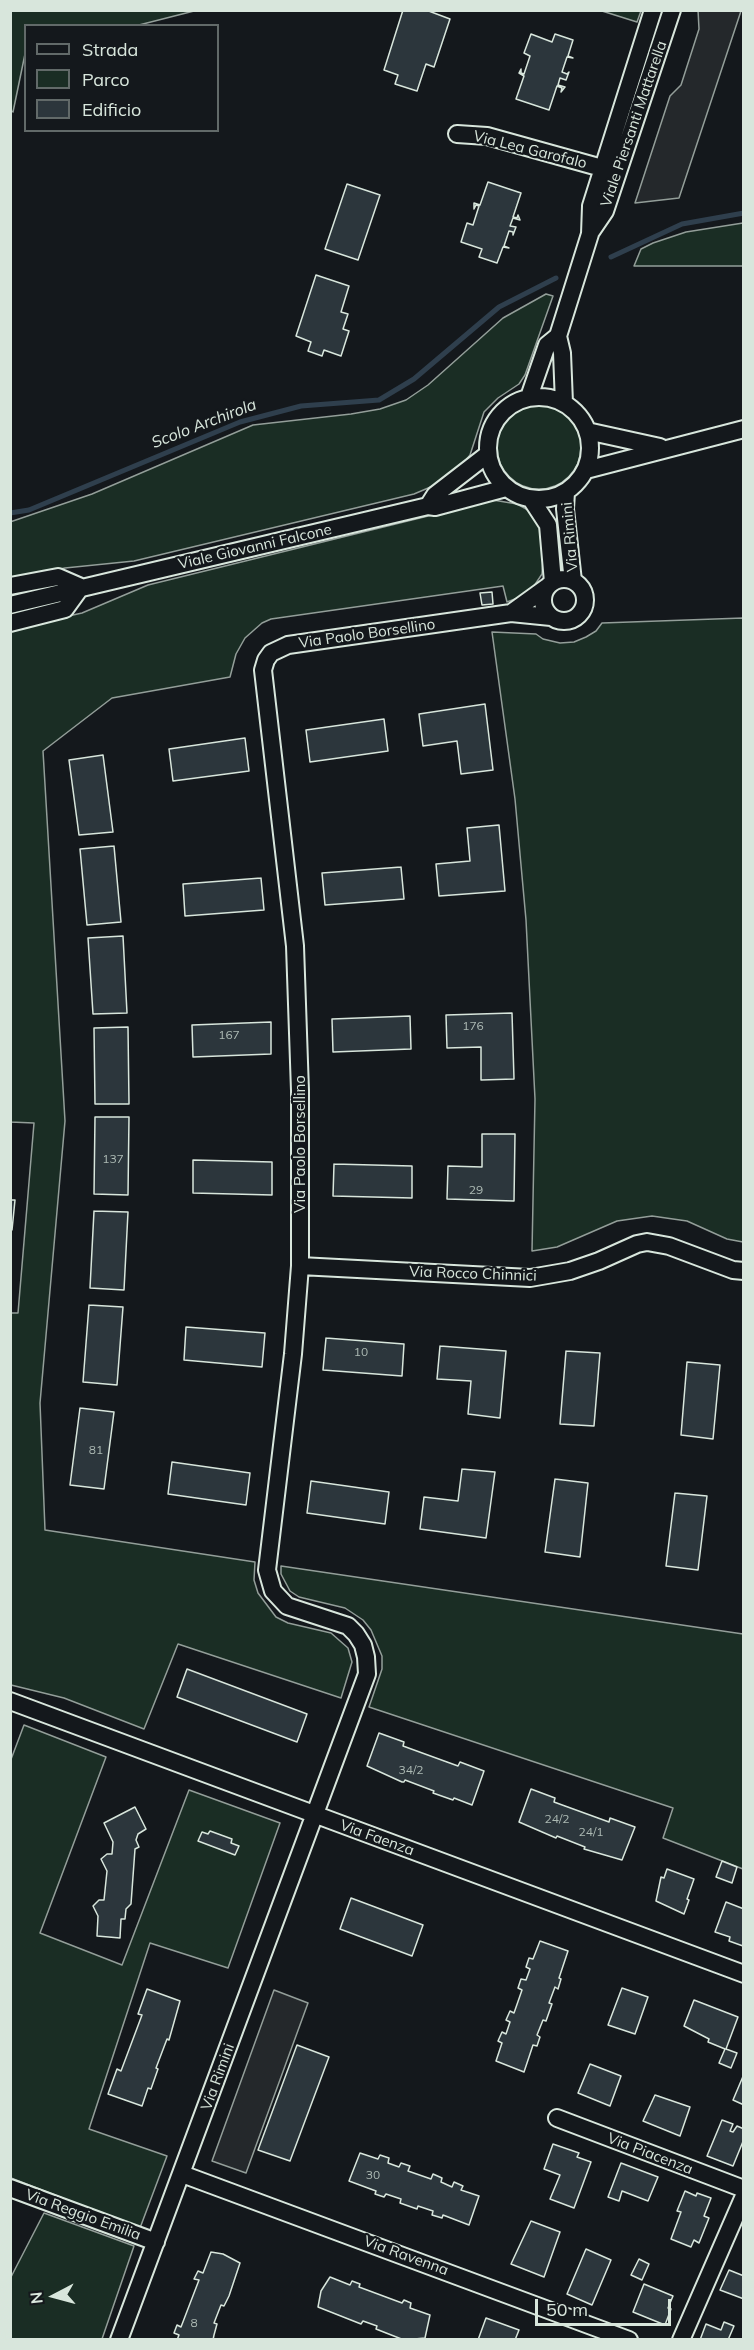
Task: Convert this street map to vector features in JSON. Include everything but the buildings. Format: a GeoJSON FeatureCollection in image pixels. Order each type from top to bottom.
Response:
{"type":"FeatureCollection","features":[{"type":"Feature","properties":{"kind":"street","name":"Viale Piersanti Mattarella"},"geometry":{"type":"LineString","coordinates":[[564,403],[562,353],[558,336],[590,234],[591,207],[602,168],[653,10]]}},
{"type":"Feature","properties":{"kind":"street","name":"Viale Piersanti Mattarella"},"geometry":{"type":"LineString","coordinates":[[590,234],[605,211],[672,10]]}},
{"type":"Feature","properties":{"kind":"street","name":"Via Lea Garofalo"},"geometry":{"type":"LineString","coordinates":[[456,134],[487,136],[602,168]]}},
{"type":"Feature","properties":{"kind":"street","name":"Viale Piersanti Mattarella"},"geometry":{"type":"LineString","coordinates":[[529,397],[547,345],[558,336]]}},
{"type":"Feature","properties":{"kind":"street"},"geometry":{"type":"LineString","coordinates":[[541,396],[564,403],[582,420],[587,431],[590,451],[586,470],[574,486],[555,497],[531,499],[507,488],[494,473],[488,454],[490,432],[494,422],[509,406],[529,397],[541,396]]}},
{"type":"Feature","properties":{"kind":"street"},"geometry":{"type":"LineString","coordinates":[[586,470],[744,429]]}},
{"type":"Feature","properties":{"kind":"street"},"geometry":{"type":"LineString","coordinates":[[587,431],[664,448]]}},
{"type":"Feature","properties":{"kind":"street"},"geometry":{"type":"LineString","coordinates":[[428,506],[435,495],[488,454]]}},
{"type":"Feature","properties":{"kind":"street","name":"Viale Giovanni Falcone"},"geometry":{"type":"LineString","coordinates":[[10,605],[428,506],[435,507],[507,488]]}},
{"type":"Feature","properties":{"kind":"street","name":"Via Rimini"},"geometry":{"type":"LineString","coordinates":[[566,492],[565,509],[573,581]]}},
{"type":"Feature","properties":{"kind":"street","name":"Via Rimini"},"geometry":{"type":"LineString","coordinates":[[531,499],[548,525],[550,585],[543,596],[543,603],[551,617]]}},
{"type":"Feature","properties":{"kind":"street","name":"Viale Giovanni Falcone"},"geometry":{"type":"LineString","coordinates":[[10,586],[57,578],[81,587]]}},
{"type":"Feature","properties":{"kind":"street","name":"Via Rimini"},"geometry":{"type":"LineString","coordinates":[[561,579],[573,581],[582,589],[585,597],[581,613],[567,621],[511,613],[561,579]]}},
{"type":"Feature","properties":{"kind":"street"},"geometry":{"type":"LineString","coordinates":[[10,623],[65,609],[81,587]]}},
{"type":"Feature","properties":{"kind":"street","name":"Via Paolo Borsellino"},"geometry":{"type":"LineString","coordinates":[[315,1815],[367,1674],[365,1651],[356,1634],[348,1626],[287,1606],[273,1591],[267,1570],[291,1375],[300,1266],[300,1091],[295,946],[263,670],[271,653],[288,645],[511,613]]}},
{"type":"Feature","properties":{"kind":"street","name":"Via Rocco Chinnici"},"geometry":{"type":"LineString","coordinates":[[300,1266],[530,1278],[570,1271],[647,1242],[669,1246],[733,1270],[744,1271]]}},
{"type":"Feature","properties":{"kind":"street","name":"Via Faenza"},"geometry":{"type":"LineString","coordinates":[[10,1701],[744,1974]]}},
{"type":"Feature","properties":{"kind":"street","name":"Via Rimini"},"geometry":{"type":"LineString","coordinates":[[119,2340],[315,1815]]}},
{"type":"Feature","properties":{"kind":"street","name":"Via Piacenza"},"geometry":{"type":"LineString","coordinates":[[557,2118],[744,2189]]}},
{"type":"Feature","properties":{"kind":"street","name":"Via Ravenna"},"geometry":{"type":"LineString","coordinates":[[182,2174],[629,2340]]}},
{"type":"Feature","properties":{"kind":"street","name":"Via Reggio Emilia"},"geometry":{"type":"LineString","coordinates":[[10,2187],[156,2242]]}},
{"type":"Feature","properties":{"kind":"street"},"geometry":{"type":"LineString","coordinates":[[681,2340],[744,2196]]}},
{"type":"Feature","properties":{"kind":"green space"},"geometry":{"type":"Polygon","coordinates":[[[11,10],[194,11],[143,24],[24,24],[24,59],[13,112],[10,110],[11,10]]]}},
{"type":"Feature","properties":{"kind":"green space"},"geometry":{"type":"Polygon","coordinates":[[[602,11],[641,11],[637,22],[602,11]]]}},
{"type":"Feature","properties":{"kind":"green space"},"geometry":{"type":"Polygon","coordinates":[[[743,223],[743,266],[634,266],[641,249],[653,243],[686,232],[743,223]]]}},
{"type":"Feature","properties":{"kind":"green space"},"geometry":{"type":"Polygon","coordinates":[[[546,294],[553,296],[525,375],[519,384],[498,398],[484,412],[470,455],[462,465],[440,483],[414,494],[134,561],[65,568],[11,580],[10,522],[92,494],[253,425],[351,414],[380,409],[406,400],[428,385],[503,318],[546,294]]]}},
{"type":"Feature","properties":{"kind":"green space"},"geometry":{"type":"Polygon","coordinates":[[[539,405],[562,412],[574,424],[581,447],[574,470],[562,482],[539,489],[516,482],[504,470],[497,447],[504,424],[516,412],[539,405]]]}},
{"type":"Feature","properties":{"kind":"green space"},"geometry":{"type":"Polygon","coordinates":[[[493,500],[517,504],[528,510],[539,524],[543,559],[542,574],[530,592],[523,596],[507,602],[503,586],[271,619],[262,623],[245,638],[236,654],[230,677],[112,698],[43,751],[65,1121],[40,1403],[45,1530],[255,1562],[254,1580],[258,1593],[276,1617],[288,1623],[331,1633],[348,1648],[352,1662],[341,1698],[178,1644],[144,1729],[64,1698],[11,1685],[10,1313],[18,1313],[34,1123],[10,1122],[11,629],[82,613],[148,585],[493,500]]]}},
{"type":"Feature","properties":{"kind":"green space"},"geometry":{"type":"Polygon","coordinates":[[[743,618],[743,1242],[727,1239],[687,1221],[652,1216],[617,1221],[557,1247],[532,1251],[535,1099],[526,920],[515,799],[492,632],[536,634],[543,639],[560,643],[574,642],[586,637],[596,631],[602,623],[743,618]]]}},
{"type":"Feature","properties":{"kind":"green space"},"geometry":{"type":"Polygon","coordinates":[[[281,1566],[743,1634],[743,1869],[663,1838],[673,1808],[369,1707],[382,1669],[382,1656],[371,1630],[363,1620],[345,1608],[299,1597],[290,1591],[281,1574],[281,1566]]]}},
{"type":"Feature","properties":{"kind":"green space"},"geometry":{"type":"Polygon","coordinates":[[[24,1725],[106,1757],[40,1933],[122,1965],[189,1790],[280,1823],[228,1968],[150,1943],[89,2129],[167,2156],[140,2228],[11,2178],[10,1762],[24,1725]]]}},
{"type":"Feature","properties":{"kind":"green space"},"geometry":{"type":"Polygon","coordinates":[[[44,2213],[134,2246],[102,2339],[11,2339],[11,2277],[44,2213]]]}},
{"type":"Feature","properties":{"kind":"shaded area"},"geometry":{"type":"Polygon","coordinates":[[[698,10],[741,11],[679,198],[635,203],[670,96],[681,85],[699,29],[698,10]]]}},
{"type":"Feature","properties":{"kind":"shaded area"},"geometry":{"type":"Polygon","coordinates":[[[274,1990],[308,2003],[246,2173],[212,2161],[274,1990]]]}},
{"type":"Feature","properties":{"kind":"waterway","name":"Scolo Archirola"},"geometry":{"type":"LineString","coordinates":[[611,257],[682,224],[744,213]]}},
{"type":"Feature","properties":{"kind":"waterway","name":"Scolo Archirola"},"geometry":{"type":"LineString","coordinates":[[10,513],[29,510],[240,422],[301,406],[379,400],[414,379],[499,307],[556,278]]}}]}
